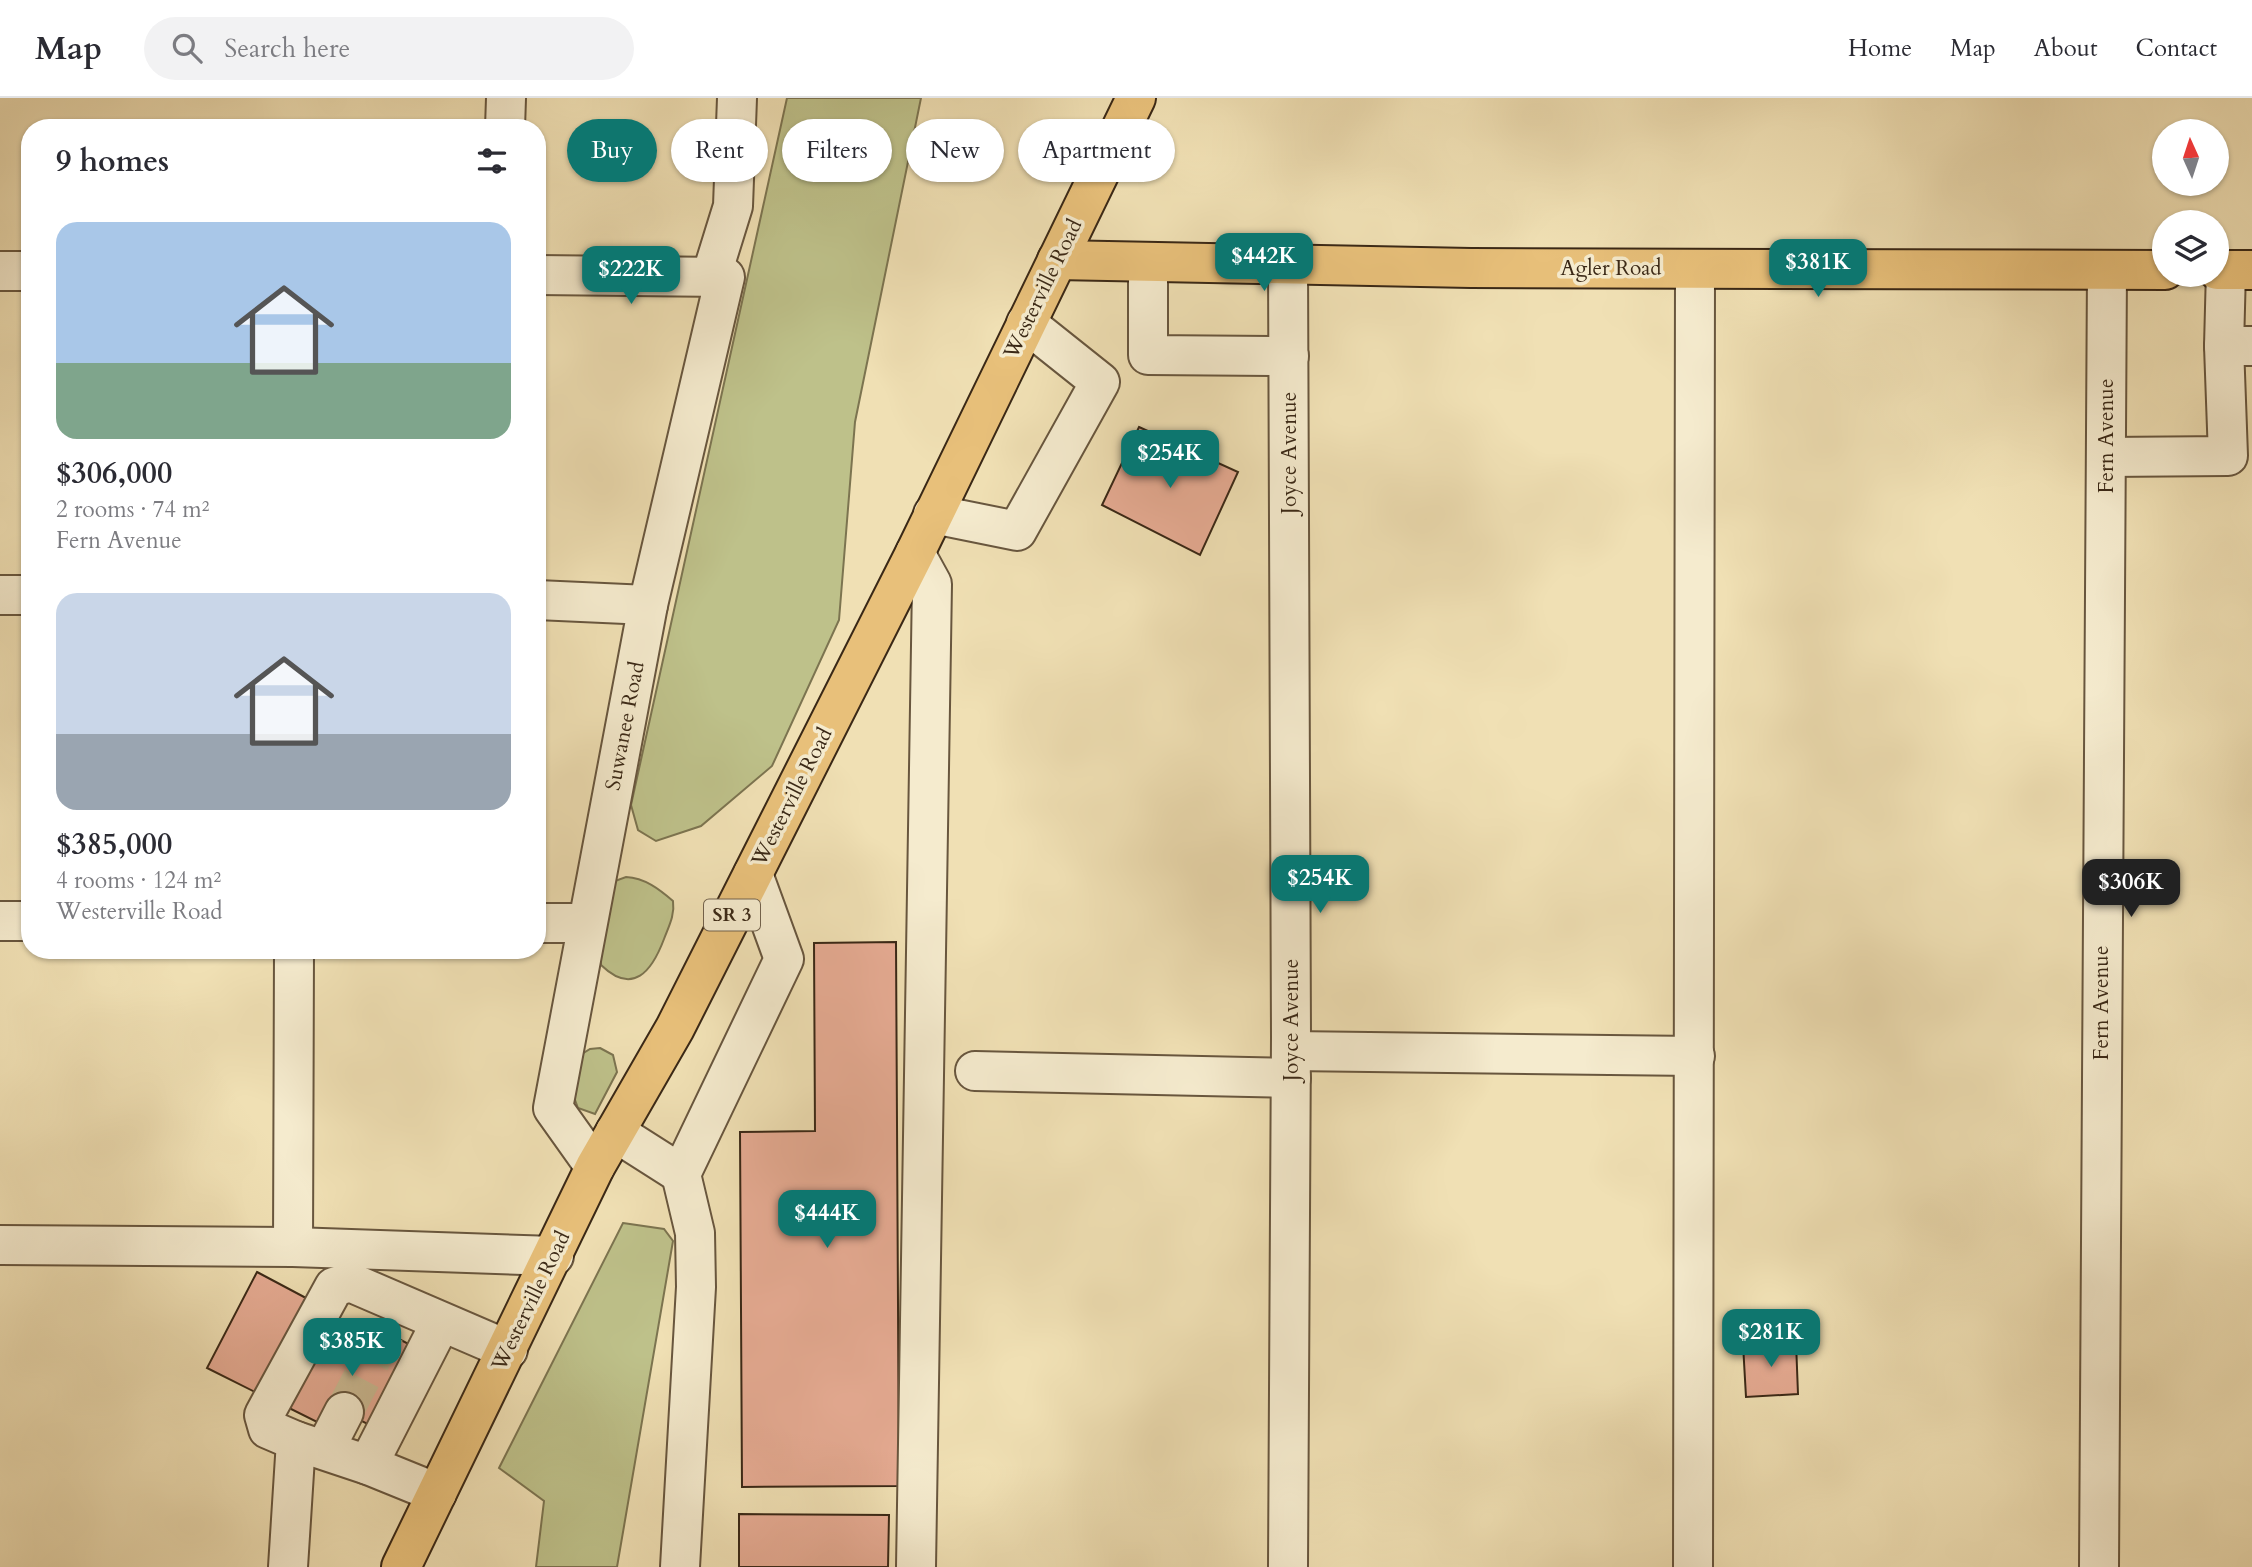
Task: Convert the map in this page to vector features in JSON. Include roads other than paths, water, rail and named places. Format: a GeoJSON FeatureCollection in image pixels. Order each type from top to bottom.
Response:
{"type":"FeatureCollection","features":[{"type":"Feature","properties":{"kind":"main road","name":"Westerville Road"},"geometry":{"type":"LineString","coordinates":[[401,1567],[595,1167],[675,1028],[915,553],[1136,98]]}},
{"type":"Feature","properties":{"kind":"main road","name":"Agler Road"},"geometry":{"type":"LineString","coordinates":[[1057,260],[1695,269],[2152,270]]}},
{"type":"Feature","properties":{"kind":"street"},"geometry":{"type":"LineString","coordinates":[[505,119],[506,98]]}},
{"type":"Feature","properties":{"kind":"street","name":"Suwanee Road"},"geometry":{"type":"LineString","coordinates":[[595,1167],[553,1108],[648,605],[733,206],[737,98]]}},
{"type":"Feature","properties":{"kind":"street"},"geometry":{"type":"LineString","coordinates":[[1148,262],[1148,355]]}},
{"type":"Feature","properties":{"kind":"street","name":"Joyce Avenue"},"geometry":{"type":"LineString","coordinates":[[1288,264],[1291,1065],[1288,1567]]}},
{"type":"Feature","properties":{"kind":"street"},"geometry":{"type":"LineString","coordinates":[[1693,1567],[1695,269]]}},
{"type":"Feature","properties":{"kind":"street","name":"Fern Avenue"},"geometry":{"type":"LineString","coordinates":[[2099,1567],[2107,270]]}},
{"type":"Feature","properties":{"kind":"street"},"geometry":{"type":"LineString","coordinates":[[2106,457],[2228,456],[2238,346],[2232,270]]}},
{"type":"Feature","properties":{"kind":"street"},"geometry":{"type":"LineString","coordinates":[[0,271],[21,271]]}},
{"type":"Feature","properties":{"kind":"street"},"geometry":{"type":"LineString","coordinates":[[546,275],[718,277]]}},
{"type":"Feature","properties":{"kind":"street"},"geometry":{"type":"LineString","coordinates":[[1026,323],[1100,383]]}},
{"type":"Feature","properties":{"kind":"street"},"geometry":{"type":"LineString","coordinates":[[933,514],[1017,531],[1100,383],[1148,355],[1289,356]]}},
{"type":"Feature","properties":{"kind":"street"},"geometry":{"type":"LineString","coordinates":[[915,553],[932,584],[916,1567]]}},
{"type":"Feature","properties":{"kind":"street"},"geometry":{"type":"LineString","coordinates":[[0,595],[21,595]]}},
{"type":"Feature","properties":{"kind":"street"},"geometry":{"type":"LineString","coordinates":[[546,600],[648,605]]}},
{"type":"Feature","properties":{"kind":"street"},"geometry":{"type":"LineString","coordinates":[[680,1567],[696,1287],[695,1233],[681,1174],[784,959],[753,874]]}},
{"type":"Feature","properties":{"kind":"street"},"geometry":{"type":"LineString","coordinates":[[0,921],[21,921]]}},
{"type":"Feature","properties":{"kind":"street"},"geometry":{"type":"LineString","coordinates":[[546,923],[587,923]]}},
{"type":"Feature","properties":{"kind":"street"},"geometry":{"type":"LineString","coordinates":[[293,1247],[294,959]]}},
{"type":"Feature","properties":{"kind":"street"},"geometry":{"type":"LineString","coordinates":[[975,1071],[1695,1056]]}},
{"type":"Feature","properties":{"kind":"street"},"geometry":{"type":"LineString","coordinates":[[615,1132],[681,1174]]}},
{"type":"Feature","properties":{"kind":"street"},"geometry":{"type":"LineString","coordinates":[[0,1245],[293,1247],[554,1256]]}},
{"type":"Feature","properties":{"kind":"street"},"geometry":{"type":"LineString","coordinates":[[437,1493],[268,1429],[264,1415],[334,1287],[350,1282],[394,1319],[440,1324],[508,1350]]}},
{"type":"Feature","properties":{"kind":"street"},"geometry":{"type":"LineString","coordinates":[[368,1465],[440,1324]]}},
{"type":"Feature","properties":{"kind":"street"},"geometry":{"type":"LineString","coordinates":[[288,1567],[311,1445],[344,1412]]}},
{"type":"Feature","properties":{"kind":"tunnel"},"geometry":{"type":"LineString","coordinates":[[344,1412],[386,1332]]}}]}
